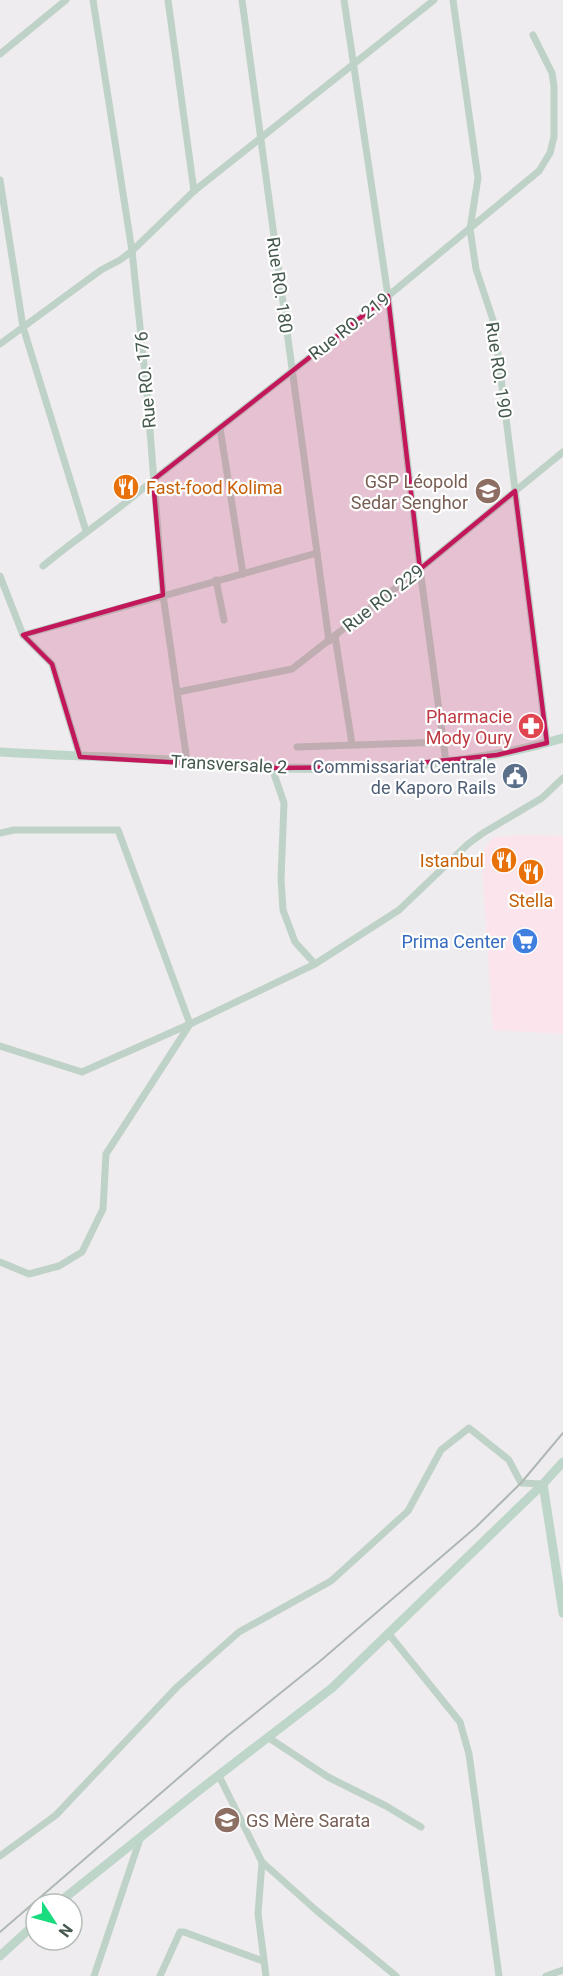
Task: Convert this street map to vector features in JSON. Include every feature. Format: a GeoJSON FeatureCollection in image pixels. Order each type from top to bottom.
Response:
{"type":"FeatureCollection","features":[{"type":"Feature","properties":{"kind":"street"},"geometry":{"type":"LineString","coordinates":[[0,54],[66,0]]}},
{"type":"Feature","properties":{"kind":"street","name":"Rue RO. 176"},"geometry":{"type":"LineString","coordinates":[[93,0],[132,251],[147,393],[163,595],[187,761]]}},
{"type":"Feature","properties":{"kind":"street"},"geometry":{"type":"LineString","coordinates":[[168,0],[194,191]]}},
{"type":"Feature","properties":{"kind":"street","name":"Rue RO. 180"},"geometry":{"type":"LineString","coordinates":[[242,0],[316,553],[352,744]]}},
{"type":"Feature","properties":{"kind":"street"},"geometry":{"type":"LineString","coordinates":[[344,0],[388,296],[420,569],[446,762]]}},
{"type":"Feature","properties":{"kind":"street"},"geometry":{"type":"LineString","coordinates":[[0,344],[101,270],[132,251],[194,191],[434,0]]}},
{"type":"Feature","properties":{"kind":"street","name":"Rue RO. 190"},"geometry":{"type":"LineString","coordinates":[[453,0],[478,178],[470,229],[476,269],[494,323],[548,743]]}},
{"type":"Feature","properties":{"kind":"street","name":"Rue RO. 219"},"geometry":{"type":"LineString","coordinates":[[43,566],[86,531],[122,507],[153,480],[388,296],[538,171],[550,153],[554,137],[554,86],[552,73],[533,35]]}},
{"type":"Feature","properties":{"kind":"street"},"geometry":{"type":"LineString","coordinates":[[0,180],[23,327],[86,531]]}},
{"type":"Feature","properties":{"kind":"street"},"geometry":{"type":"LineString","coordinates":[[220,428],[243,574]]}},
{"type":"Feature","properties":{"kind":"street","name":"Rue RO. 229"},"geometry":{"type":"LineString","coordinates":[[178,692],[292,669],[420,569],[563,452]]}},
{"type":"Feature","properties":{"kind":"street"},"geometry":{"type":"LineString","coordinates":[[23,635],[316,553]]}},
{"type":"Feature","properties":{"kind":"street"},"geometry":{"type":"LineString","coordinates":[[0,576],[23,635],[52,664],[81,757]]}},
{"type":"Feature","properties":{"kind":"street"},"geometry":{"type":"LineString","coordinates":[[216,580],[224,620]]}},
{"type":"Feature","properties":{"kind":"street","name":"Transversale 2"},"geometry":{"type":"LineString","coordinates":[[0,752],[187,761],[272,768],[380,767],[497,755],[563,738]]}},
{"type":"Feature","properties":{"kind":"street"},"geometry":{"type":"LineString","coordinates":[[297,747],[444,742]]}},
{"type":"Feature","properties":{"kind":"street"},"geometry":{"type":"LineString","coordinates":[[272,768],[284,803],[281,879],[283,910],[295,942],[315,964]]}},
{"type":"Feature","properties":{"kind":"street"},"geometry":{"type":"LineString","coordinates":[[0,1046],[82,1072],[190,1024],[315,964],[399,910],[468,844],[542,798],[563,778]]}},
{"type":"Feature","properties":{"kind":"street"},"geometry":{"type":"LineString","coordinates":[[0,833],[14,830],[118,830],[190,1024]]}},
{"type":"Feature","properties":{"kind":"street"},"geometry":{"type":"LineString","coordinates":[[0,1262],[29,1274],[59,1266],[82,1252],[103,1209],[106,1154],[190,1024]]}},
{"type":"Feature","properties":{"kind":"street"},"geometry":{"type":"LineString","coordinates":[[0,1856],[56,1815],[177,1687],[239,1632],[331,1581],[408,1511],[441,1450],[469,1428],[509,1460],[521,1483],[543,1484]]}},
{"type":"Feature","properties":{"kind":"street"},"geometry":{"type":"LineString","coordinates":[[72,1892],[332,1688],[563,1462]]}},
{"type":"Feature","properties":{"kind":"street"},"geometry":{"type":"LineString","coordinates":[[543,1484],[563,1613]]}},
{"type":"Feature","properties":{"kind":"street"},"geometry":{"type":"LineString","coordinates":[[388,1633],[460,1722],[470,1754],[499,1976]]}},
{"type":"Feature","properties":{"kind":"street"},"geometry":{"type":"LineString","coordinates":[[269,1738],[328,1777],[386,1806],[421,1827]]}},
{"type":"Feature","properties":{"kind":"street"},"geometry":{"type":"LineString","coordinates":[[219,1776],[262,1862],[396,1976]]}},
{"type":"Feature","properties":{"kind":"street"},"geometry":{"type":"LineString","coordinates":[[94,1976],[141,1836]]}},
{"type":"Feature","properties":{"kind":"street"},"geometry":{"type":"LineString","coordinates":[[262,1862],[258,1914],[266,1976]]}},
{"type":"Feature","properties":{"kind":"street"},"geometry":{"type":"LineString","coordinates":[[160,1976],[180,1932],[263,1961]]}},
{"type":"Feature","properties":{"kind":"street"},"geometry":{"type":"LineString","coordinates":[[0,1956],[24,1934]]}},
{"type":"Feature","properties":{"kind":"street"},"geometry":{"type":"LineString","coordinates":[[546,1976],[563,1970]]}},
{"type":"Feature","properties":{"kind":"highlighted area"},"geometry":{"type":"Polygon","coordinates":[[[388,296],[420,569],[515,491],[547,743],[497,755],[380,767],[272,768],[80,757],[52,664],[23,635],[163,595],[153,480],[388,296]]]}},
{"type":"Feature","properties":{"kind":"shaded area","name":"Prima Center"},"geometry":{"type":"Polygon","coordinates":[[[563,836],[563,1034],[493,1030],[481,852],[494,837],[563,836]]]}},
{"type":"Feature","properties":{"kind":"railway"},"geometry":{"type":"LineString","coordinates":[[0,1932],[227,1736],[319,1662],[476,1527],[521,1483],[563,1433]]}},
{"type":"Feature","properties":{"kind":"place","name":"Fast-food Kolima"},"geometry":{"type":"Point","coordinates":[126,487]}},
{"type":"Feature","properties":{"kind":"place","name":"GSP Léopold Sedar Senghor"},"geometry":{"type":"Point","coordinates":[488,491]}},
{"type":"Feature","properties":{"kind":"place","name":"Pharmacie Mody Oury"},"geometry":{"type":"Point","coordinates":[531,726]}},
{"type":"Feature","properties":{"kind":"place","name":"Commissariat Centrale de Kaporo Rails"},"geometry":{"type":"Point","coordinates":[515,776]}},
{"type":"Feature","properties":{"kind":"place","name":"Istanbul"},"geometry":{"type":"Point","coordinates":[504,860]}},
{"type":"Feature","properties":{"kind":"place","name":"Stella"},"geometry":{"type":"Point","coordinates":[531,872]}},
{"type":"Feature","properties":{"kind":"place","name":"Prima Center"},"geometry":{"type":"Point","coordinates":[525,941]}},
{"type":"Feature","properties":{"kind":"place","name":"GS Mère Sarata"},"geometry":{"type":"Point","coordinates":[227,1820]}}]}
